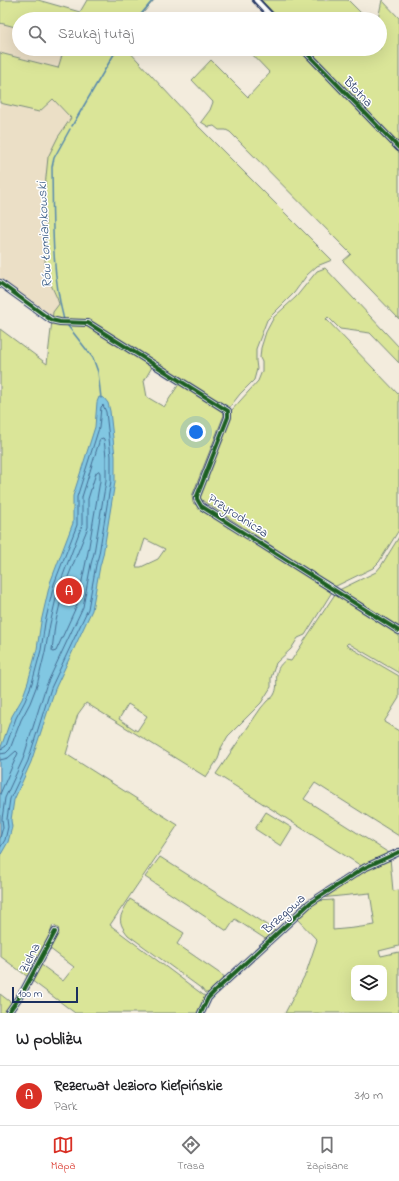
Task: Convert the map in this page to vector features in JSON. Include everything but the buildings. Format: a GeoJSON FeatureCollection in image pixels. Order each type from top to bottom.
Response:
{"type":"FeatureCollection","features":[{"type":"Feature","properties":{"kind":"street"},"geometry":{"type":"LineString","coordinates":[[256,0],[267,12]]}},
{"type":"Feature","properties":{"kind":"street","name":"Błotna"},"geometry":{"type":"LineString","coordinates":[[310,56],[399,148]]}},
{"type":"Feature","properties":{"kind":"street","name":"Przyrodnicza"},"geometry":{"type":"LineString","coordinates":[[0,283],[51,320],[60,322],[88,323],[228,411],[228,417],[197,496],[201,506],[399,631]]}},
{"type":"Feature","properties":{"kind":"street","name":"Brzegowa"},"geometry":{"type":"LineString","coordinates":[[201,1013],[208,998],[310,903],[364,868],[399,852]]}},
{"type":"Feature","properties":{"kind":"street","name":"Zielna"},"geometry":{"type":"LineString","coordinates":[[8,1013],[24,990],[55,932]]}},
{"type":"Feature","properties":{"kind":"shaded area"},"geometry":{"type":"Polygon","coordinates":[[[0,23],[12,26],[12,56],[62,56],[59,68],[0,53],[0,23]]]}},
{"type":"Feature","properties":{"kind":"shaded area"},"geometry":{"type":"Polygon","coordinates":[[[53,99],[71,118],[58,137],[43,207],[46,225],[45,266],[47,276],[57,298],[63,319],[51,319],[0,280],[0,103],[39,112],[53,99]]]}},
{"type":"Feature","properties":{"kind":"green space"},"geometry":{"type":"Polygon","coordinates":[[[0,0],[38,0],[80,12],[12,12],[12,26],[0,23],[0,0]]]}},
{"type":"Feature","properties":{"kind":"green space"},"geometry":{"type":"Polygon","coordinates":[[[87,0],[154,0],[144,12],[80,12],[87,0]]]}},
{"type":"Feature","properties":{"kind":"green space"},"geometry":{"type":"Polygon","coordinates":[[[261,0],[348,0],[360,12],[272,12],[261,0]]]}},
{"type":"Feature","properties":{"kind":"green space"},"geometry":{"type":"Polygon","coordinates":[[[382,0],[399,18],[399,143],[315,56],[387,56],[387,12],[379,12],[382,0]]]}},
{"type":"Feature","properties":{"kind":"green space"},"geometry":{"type":"Polygon","coordinates":[[[0,53],[58,68],[62,56],[133,56],[198,126],[332,260],[317,266],[307,275],[294,293],[267,320],[256,349],[257,369],[254,380],[229,408],[138,351],[139,359],[152,367],[144,381],[147,397],[164,407],[179,384],[222,410],[224,415],[192,496],[193,503],[264,546],[332,592],[305,635],[298,638],[291,649],[276,663],[271,678],[271,687],[261,703],[228,736],[221,748],[218,759],[206,777],[86,703],[78,714],[66,754],[178,825],[110,925],[206,997],[199,1013],[75,1013],[31,980],[40,964],[63,981],[74,967],[49,948],[55,934],[59,929],[53,925],[46,946],[28,977],[0,956],[0,329],[47,364],[53,312],[59,304],[47,276],[45,266],[46,225],[43,207],[48,157],[58,137],[71,118],[53,99],[39,112],[0,103],[0,53]],[[145,539],[136,567],[141,567],[158,559],[165,549],[145,539]],[[128,704],[119,719],[137,731],[147,716],[128,704]]]}},
{"type":"Feature","properties":{"kind":"green space"},"geometry":{"type":"Polygon","coordinates":[[[254,56],[305,56],[399,153],[399,319],[343,261],[351,254],[230,132],[226,130],[219,130],[214,126],[209,127],[201,122],[210,110],[213,102],[192,80],[211,60],[248,97],[270,73],[254,56]]]}},
{"type":"Feature","properties":{"kind":"green space"},"geometry":{"type":"Polygon","coordinates":[[[325,268],[399,347],[399,363],[370,333],[340,329],[328,317],[326,319],[399,395],[399,530],[379,562],[373,568],[334,587],[200,499],[200,494],[230,418],[231,411],[258,381],[262,371],[262,362],[260,358],[261,348],[266,332],[274,317],[296,297],[317,271],[325,268]]]}},
{"type":"Feature","properties":{"kind":"green space"},"geometry":{"type":"Polygon","coordinates":[[[399,537],[399,628],[339,590],[376,572],[399,537]]]}},
{"type":"Feature","properties":{"kind":"green space"},"geometry":{"type":"Polygon","coordinates":[[[335,594],[399,633],[399,673],[348,643],[346,645],[399,676],[399,698],[384,722],[399,731],[399,836],[315,783],[304,799],[389,853],[363,867],[216,774],[261,708],[274,696],[277,686],[278,668],[286,660],[291,661],[335,594]]]}},
{"type":"Feature","properties":{"kind":"green space"},"geometry":{"type":"Polygon","coordinates":[[[266,812],[292,828],[281,846],[255,829],[266,812]]]}},
{"type":"Feature","properties":{"kind":"green space"},"geometry":{"type":"Polygon","coordinates":[[[160,857],[276,931],[267,940],[235,919],[227,931],[145,877],[160,857]]]}},
{"type":"Feature","properties":{"kind":"green space"},"geometry":{"type":"Polygon","coordinates":[[[390,858],[393,891],[399,890],[399,946],[379,951],[381,956],[399,952],[399,1013],[285,1013],[306,973],[317,940],[297,919],[315,901],[333,900],[333,930],[375,925],[370,893],[320,898],[371,867],[390,858]]]}},
{"type":"Feature","properties":{"kind":"green space"},"geometry":{"type":"Polygon","coordinates":[[[130,899],[184,933],[177,944],[225,977],[208,993],[205,993],[202,989],[128,935],[122,925],[121,917],[130,899]]]}},
{"type":"Feature","properties":{"kind":"green space"},"geometry":{"type":"Polygon","coordinates":[[[0,994],[13,1004],[5,1013],[0,1013],[0,994]]]}},
{"type":"Feature","properties":{"kind":"water"},"geometry":{"type":"Polygon","coordinates":[[[99,397],[104,398],[108,403],[110,411],[115,456],[115,482],[92,610],[55,689],[31,762],[14,800],[11,820],[12,827],[8,842],[0,856],[0,750],[12,716],[22,699],[28,682],[37,649],[41,622],[50,583],[73,523],[73,496],[95,427],[97,402],[99,397]]]}},
{"type":"Feature","properties":{"kind":"waterway","name":"Rów Łomiankowski"},"geometry":{"type":"LineString","coordinates":[[143,12],[153,0]]}},
{"type":"Feature","properties":{"kind":"waterway","name":"Rów Łomiankowski"},"geometry":{"type":"LineString","coordinates":[[72,126],[113,56]]}},
{"type":"Feature","properties":{"kind":"waterway","name":"Rów Łomiankowski"},"geometry":{"type":"LineString","coordinates":[[64,320],[55,263],[52,167],[54,158],[70,129]]}},
{"type":"Feature","properties":{"kind":"waterway","name":"Rów Łomiankowski"},"geometry":{"type":"LineString","coordinates":[[68,326],[93,358],[98,372],[101,398]]}},
{"type":"Feature","properties":{"kind":"cycle path"},"geometry":{"type":"LineString","coordinates":[[310,56],[399,148]]}},
{"type":"Feature","properties":{"kind":"cycle path"},"geometry":{"type":"LineString","coordinates":[[0,283],[51,320],[60,322],[88,323],[228,411],[228,417],[197,496],[201,506],[399,631]]}},
{"type":"Feature","properties":{"kind":"cycle path"},"geometry":{"type":"LineString","coordinates":[[201,1013],[208,998],[310,903],[364,868],[399,852]]}},
{"type":"Feature","properties":{"kind":"cycle path"},"geometry":{"type":"LineString","coordinates":[[8,1013],[24,990],[55,932]]}},
{"type":"Feature","properties":{"kind":"place","name":"Rezerwat Jezioro Kiełpińskie"},"geometry":{"type":"Point","coordinates":[69,591]}}]}
